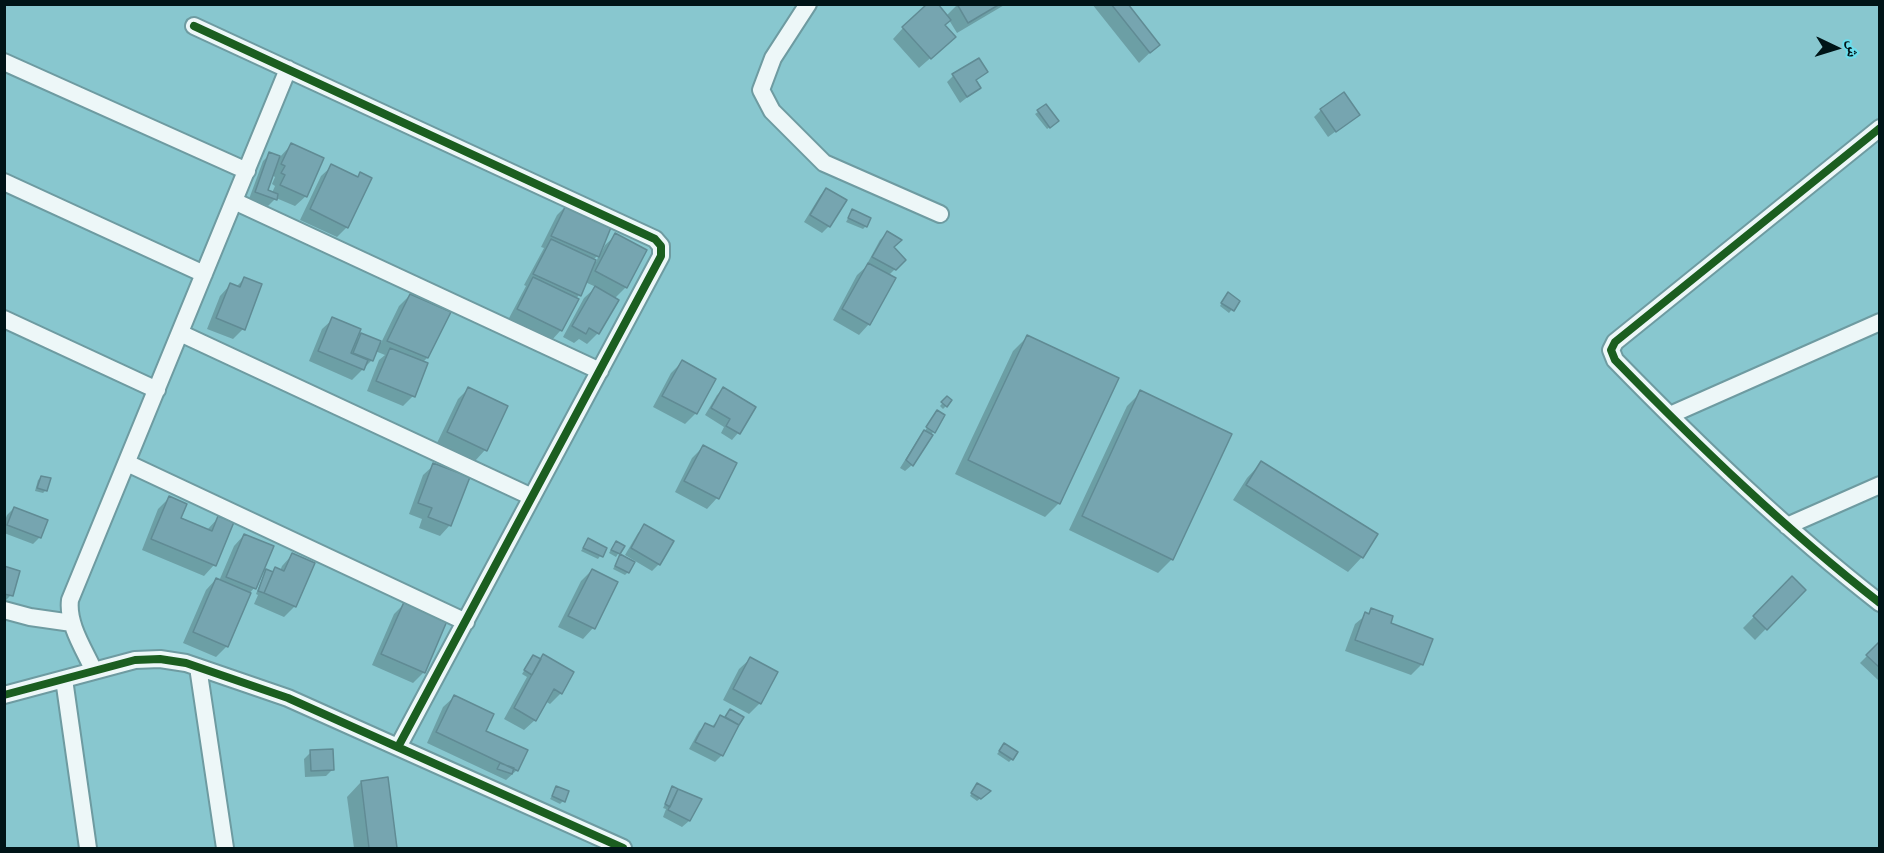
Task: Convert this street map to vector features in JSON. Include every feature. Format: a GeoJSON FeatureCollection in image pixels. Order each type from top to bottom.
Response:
{"type":"FeatureCollection","features":[{"type":"Feature","properties":{"kind":"street"},"geometry":{"type":"LineString","coordinates":[[808,4],[773,58],[762,90],[772,111],[824,163],[940,214]]}},
{"type":"Feature","properties":{"kind":"street"},"geometry":{"type":"LineString","coordinates":[[194,26],[655,239],[662,251],[398,747]]}},
{"type":"Feature","properties":{"kind":"street"},"geometry":{"type":"LineString","coordinates":[[4,62],[247,171]]}},
{"type":"Feature","properties":{"kind":"street"},"geometry":{"type":"LineString","coordinates":[[94,671],[72,623],[69,611],[70,600],[288,69]]}},
{"type":"Feature","properties":{"kind":"street"},"geometry":{"type":"LineString","coordinates":[[1880,128],[1615,342],[1611,350],[1616,360],[1670,415],[1787,526],[1880,603]]}},
{"type":"Feature","properties":{"kind":"street"},"geometry":{"type":"LineString","coordinates":[[4,182],[204,274]]}},
{"type":"Feature","properties":{"kind":"street"},"geometry":{"type":"LineString","coordinates":[[234,201],[600,371]]}},
{"type":"Feature","properties":{"kind":"street"},"geometry":{"type":"LineString","coordinates":[[4,319],[157,390]]}},
{"type":"Feature","properties":{"kind":"street"},"geometry":{"type":"LineString","coordinates":[[1670,415],[1880,322]]}},
{"type":"Feature","properties":{"kind":"street"},"geometry":{"type":"LineString","coordinates":[[180,333],[532,497]]}},
{"type":"Feature","properties":{"kind":"street"},"geometry":{"type":"LineString","coordinates":[[127,463],[466,622]]}},
{"type":"Feature","properties":{"kind":"street"},"geometry":{"type":"LineString","coordinates":[[1787,526],[1880,484]]}},
{"type":"Feature","properties":{"kind":"street"},"geometry":{"type":"LineString","coordinates":[[4,610],[30,617],[72,623]]}},
{"type":"Feature","properties":{"kind":"street"},"geometry":{"type":"LineString","coordinates":[[4,695],[135,660],[173,661],[198,667],[288,698],[623,849]]}},
{"type":"Feature","properties":{"kind":"street"},"geometry":{"type":"LineString","coordinates":[[198,667],[225,849]]}},
{"type":"Feature","properties":{"kind":"street"},"geometry":{"type":"LineString","coordinates":[[64,679],[88,849]]}},
{"type":"Feature","properties":{"kind":"building"},"geometry":{"type":"Polygon","coordinates":[[[927,4],[938,4],[951,20],[945,25],[956,37],[931,59],[902,27],[927,4]]]}},
{"type":"Feature","properties":{"kind":"building"},"geometry":{"type":"Polygon","coordinates":[[[957,4],[1000,4],[968,23],[957,4]]]}},
{"type":"Feature","properties":{"kind":"building"},"geometry":{"type":"Polygon","coordinates":[[[1111,4],[1128,4],[1160,45],[1150,53],[1111,4]]]}},
{"type":"Feature","properties":{"kind":"building"},"geometry":{"type":"Polygon","coordinates":[[[979,58],[988,72],[976,80],[981,88],[967,97],[952,74],[979,58]]]}},
{"type":"Feature","properties":{"kind":"building"},"geometry":{"type":"Polygon","coordinates":[[[1344,92],[1360,115],[1336,132],[1320,109],[1344,92]]]}},
{"type":"Feature","properties":{"kind":"building"},"geometry":{"type":"Polygon","coordinates":[[[1046,104],[1059,121],[1050,128],[1037,110],[1046,104]]]}},
{"type":"Feature","properties":{"kind":"building"},"geometry":{"type":"Polygon","coordinates":[[[291,143],[324,158],[307,197],[280,185],[285,175],[281,173],[285,166],[281,164],[291,143]]]}},
{"type":"Feature","properties":{"kind":"building"},"geometry":{"type":"Polygon","coordinates":[[[269,152],[280,156],[268,190],[278,194],[277,200],[255,192],[269,152]]]}},
{"type":"Feature","properties":{"kind":"building"},"geometry":{"type":"Polygon","coordinates":[[[331,164],[358,177],[360,172],[372,178],[348,228],[310,209],[331,164]]]}},
{"type":"Feature","properties":{"kind":"building"},"geometry":{"type":"Polygon","coordinates":[[[826,188],[847,200],[830,227],[810,215],[826,188]]]}},
{"type":"Feature","properties":{"kind":"building"},"geometry":{"type":"Polygon","coordinates":[[[567,203],[612,225],[599,257],[551,236],[567,203]]]}},
{"type":"Feature","properties":{"kind":"building"},"geometry":{"type":"Polygon","coordinates":[[[852,209],[871,218],[867,227],[848,218],[852,209]]]}},
{"type":"Feature","properties":{"kind":"building"},"geometry":{"type":"Polygon","coordinates":[[[887,231],[902,240],[894,247],[906,260],[896,270],[872,257],[887,231]]]}},
{"type":"Feature","properties":{"kind":"building"},"geometry":{"type":"Polygon","coordinates":[[[615,233],[647,250],[627,288],[595,271],[615,233]]]}},
{"type":"Feature","properties":{"kind":"building"},"geometry":{"type":"Polygon","coordinates":[[[551,239],[596,260],[581,296],[533,274],[551,239]]]}},
{"type":"Feature","properties":{"kind":"building"},"geometry":{"type":"Polygon","coordinates":[[[868,263],[896,278],[870,325],[842,309],[868,263]]]}},
{"type":"Feature","properties":{"kind":"building"},"geometry":{"type":"Polygon","coordinates":[[[244,277],[262,284],[245,330],[216,318],[230,283],[240,287],[244,277]]]}},
{"type":"Feature","properties":{"kind":"building"},"geometry":{"type":"Polygon","coordinates":[[[533,277],[579,299],[562,331],[517,309],[533,277]]]}},
{"type":"Feature","properties":{"kind":"building"},"geometry":{"type":"Polygon","coordinates":[[[595,286],[619,300],[599,334],[589,328],[586,334],[572,326],[595,286]]]}},
{"type":"Feature","properties":{"kind":"building"},"geometry":{"type":"Polygon","coordinates":[[[1228,292],[1240,301],[1234,311],[1221,303],[1228,292]]]}},
{"type":"Feature","properties":{"kind":"building"},"geometry":{"type":"Polygon","coordinates":[[[410,294],[451,312],[428,358],[387,341],[410,294]]]}},
{"type":"Feature","properties":{"kind":"building"},"geometry":{"type":"Polygon","coordinates":[[[332,317],[361,329],[351,353],[368,360],[364,370],[318,351],[332,317]]]}},
{"type":"Feature","properties":{"kind":"building"},"geometry":{"type":"Polygon","coordinates":[[[361,333],[381,341],[373,361],[353,353],[361,333]]]}},
{"type":"Feature","properties":{"kind":"building"},"geometry":{"type":"Polygon","coordinates":[[[1027,335],[1119,378],[1060,504],[968,460],[1027,335]]]}},
{"type":"Feature","properties":{"kind":"building"},"geometry":{"type":"Polygon","coordinates":[[[390,348],[428,363],[415,397],[376,381],[390,348]]]}},
{"type":"Feature","properties":{"kind":"building"},"geometry":{"type":"Polygon","coordinates":[[[682,360],[716,379],[697,414],[662,396],[682,360]]]}},
{"type":"Feature","properties":{"kind":"building"},"geometry":{"type":"Polygon","coordinates":[[[468,387],[508,406],[487,451],[447,432],[468,387]]]}},
{"type":"Feature","properties":{"kind":"building"},"geometry":{"type":"Polygon","coordinates":[[[723,387],[756,407],[740,434],[726,426],[730,419],[711,408],[723,387]]]}},
{"type":"Feature","properties":{"kind":"building"},"geometry":{"type":"Polygon","coordinates":[[[1140,390],[1232,434],[1173,560],[1082,516],[1140,390]]]}},
{"type":"Feature","properties":{"kind":"building"},"geometry":{"type":"Polygon","coordinates":[[[947,396],[952,400],[947,407],[941,402],[947,396]]]}},
{"type":"Feature","properties":{"kind":"building"},"geometry":{"type":"Polygon","coordinates":[[[937,410],[945,415],[935,433],[926,427],[937,410]]]}},
{"type":"Feature","properties":{"kind":"building"},"geometry":{"type":"Polygon","coordinates":[[[924,430],[933,435],[913,466],[906,460],[924,430]]]}},
{"type":"Feature","properties":{"kind":"building"},"geometry":{"type":"Polygon","coordinates":[[[703,445],[737,463],[719,499],[684,481],[703,445]]]}},
{"type":"Feature","properties":{"kind":"building"},"geometry":{"type":"Polygon","coordinates":[[[1261,461],[1378,534],[1363,558],[1246,485],[1261,461]]]}},
{"type":"Feature","properties":{"kind":"building"},"geometry":{"type":"Polygon","coordinates":[[[433,463],[470,477],[451,526],[428,517],[432,508],[418,503],[433,463]]]}},
{"type":"Feature","properties":{"kind":"building"},"geometry":{"type":"Polygon","coordinates":[[[41,476],[51,478],[47,491],[37,488],[41,476]]]}},
{"type":"Feature","properties":{"kind":"building"},"geometry":{"type":"Polygon","coordinates":[[[169,496],[187,504],[181,518],[212,531],[218,516],[234,522],[216,566],[151,539],[169,496]]]}},
{"type":"Feature","properties":{"kind":"building"},"geometry":{"type":"Polygon","coordinates":[[[14,507],[48,520],[41,538],[7,525],[14,507]]]}},
{"type":"Feature","properties":{"kind":"building"},"geometry":{"type":"Polygon","coordinates":[[[644,524],[674,541],[660,565],[631,548],[644,524]]]}},
{"type":"Feature","properties":{"kind":"building"},"geometry":{"type":"Polygon","coordinates":[[[244,534],[274,546],[256,589],[226,577],[244,534]]]}},
{"type":"Feature","properties":{"kind":"building"},"geometry":{"type":"Polygon","coordinates":[[[588,538],[607,548],[603,557],[583,548],[588,538]]]}},
{"type":"Feature","properties":{"kind":"building"},"geometry":{"type":"Polygon","coordinates":[[[616,541],[625,546],[620,554],[611,550],[616,541]]]}},
{"type":"Feature","properties":{"kind":"building"},"geometry":{"type":"Polygon","coordinates":[[[292,553],[315,563],[296,607],[264,593],[275,567],[284,571],[292,553]]]}},
{"type":"Feature","properties":{"kind":"building"},"geometry":{"type":"Polygon","coordinates":[[[620,554],[635,562],[629,573],[615,566],[620,554]]]}},
{"type":"Feature","properties":{"kind":"building"},"geometry":{"type":"Polygon","coordinates":[[[4,566],[20,571],[13,596],[4,594],[4,566]]]}},
{"type":"Feature","properties":{"kind":"building"},"geometry":{"type":"Polygon","coordinates":[[[266,569],[273,572],[264,593],[258,591],[266,569]]]}},
{"type":"Feature","properties":{"kind":"building"},"geometry":{"type":"Polygon","coordinates":[[[592,569],[618,582],[595,629],[568,616],[592,569]]]}},
{"type":"Feature","properties":{"kind":"building"},"geometry":{"type":"Polygon","coordinates":[[[1792,576],[1806,590],[1767,630],[1753,616],[1792,576]]]}},
{"type":"Feature","properties":{"kind":"building"},"geometry":{"type":"Polygon","coordinates":[[[216,578],[251,593],[228,647],[193,632],[216,578]]]}},
{"type":"Feature","properties":{"kind":"building"},"geometry":{"type":"Polygon","coordinates":[[[404,602],[447,621],[425,673],[381,654],[404,602]]]}},
{"type":"Feature","properties":{"kind":"building"},"geometry":{"type":"Polygon","coordinates":[[[1371,608],[1393,616],[1391,623],[1433,639],[1423,665],[1355,640],[1365,612],[1369,614],[1371,608]]]}},
{"type":"Feature","properties":{"kind":"building"},"geometry":{"type":"Polygon","coordinates":[[[1880,641],[1880,668],[1866,655],[1880,641]]]}},
{"type":"Feature","properties":{"kind":"building"},"geometry":{"type":"Polygon","coordinates":[[[543,654],[574,672],[562,694],[554,689],[536,721],[514,708],[543,654]]]}},
{"type":"Feature","properties":{"kind":"building"},"geometry":{"type":"Polygon","coordinates":[[[533,655],[541,659],[532,675],[524,670],[533,655]]]}},
{"type":"Feature","properties":{"kind":"building"},"geometry":{"type":"Polygon","coordinates":[[[750,657],[778,672],[761,704],[733,689],[750,657]]]}},
{"type":"Feature","properties":{"kind":"building"},"geometry":{"type":"Polygon","coordinates":[[[454,695],[494,714],[486,731],[528,750],[518,771],[436,732],[454,695]]]}},
{"type":"Feature","properties":{"kind":"building"},"geometry":{"type":"Polygon","coordinates":[[[730,709],[744,717],[739,725],[725,717],[730,709]]]}},
{"type":"Feature","properties":{"kind":"building"},"geometry":{"type":"Polygon","coordinates":[[[720,715],[739,725],[723,756],[695,742],[705,723],[714,727],[720,715]]]}},
{"type":"Feature","properties":{"kind":"building"},"geometry":{"type":"Polygon","coordinates":[[[1004,743],[1018,752],[1013,760],[999,751],[1004,743]]]}},
{"type":"Feature","properties":{"kind":"building"},"geometry":{"type":"Polygon","coordinates":[[[333,749],[334,770],[311,771],[310,750],[333,749]]]}},
{"type":"Feature","properties":{"kind":"building"},"geometry":{"type":"Polygon","coordinates":[[[500,763],[514,768],[512,774],[497,769],[500,763]]]}},
{"type":"Feature","properties":{"kind":"building"},"geometry":{"type":"Polygon","coordinates":[[[388,777],[397,848],[369,848],[361,781],[388,777]]]}},
{"type":"Feature","properties":{"kind":"building"},"geometry":{"type":"Polygon","coordinates":[[[977,783],[991,791],[981,799],[971,793],[977,783]]]}},
{"type":"Feature","properties":{"kind":"building"},"geometry":{"type":"Polygon","coordinates":[[[556,786],[569,791],[565,802],[552,796],[556,786]]]}},
{"type":"Feature","properties":{"kind":"building"},"geometry":{"type":"Polygon","coordinates":[[[672,786],[678,789],[670,807],[665,804],[672,786]]]}},
{"type":"Feature","properties":{"kind":"building"},"geometry":{"type":"Polygon","coordinates":[[[678,789],[702,799],[690,821],[668,810],[678,789]]]}},
{"type":"Feature","properties":{"kind":"cycle path"},"geometry":{"type":"LineString","coordinates":[[194,26],[655,239],[661,246],[661,256],[398,747]]}},
{"type":"Feature","properties":{"kind":"cycle path"},"geometry":{"type":"LineString","coordinates":[[1880,128],[1615,342],[1611,350],[1615,360],[1743,486],[1810,546],[1880,603]]}},
{"type":"Feature","properties":{"kind":"cycle path"},"geometry":{"type":"LineString","coordinates":[[4,695],[135,660],[160,659],[186,663],[288,698],[623,848]]}}]}
